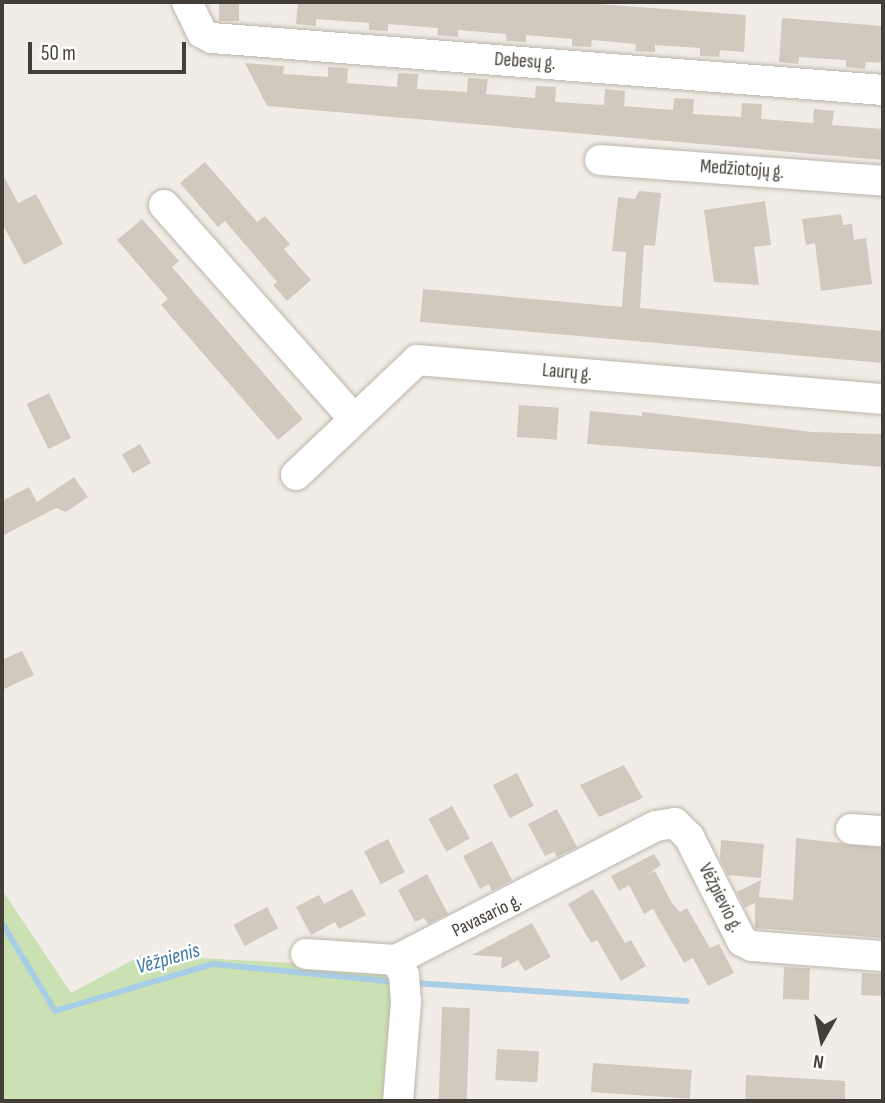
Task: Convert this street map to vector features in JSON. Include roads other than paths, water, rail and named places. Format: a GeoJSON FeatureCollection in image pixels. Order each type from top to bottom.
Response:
{"type":"FeatureCollection","features":[{"type":"Feature","properties":{"kind":"street","name":"Debesų g."},"geometry":{"type":"LineString","coordinates":[[187,2],[202,33],[212,38],[883,90]]}},
{"type":"Feature","properties":{"kind":"street","name":"Medžiotojų g."},"geometry":{"type":"LineString","coordinates":[[600,160],[883,181]]}},
{"type":"Feature","properties":{"kind":"street"},"geometry":{"type":"LineString","coordinates":[[164,205],[354,419]]}},
{"type":"Feature","properties":{"kind":"street","name":"Laurų g."},"geometry":{"type":"LineString","coordinates":[[296,475],[417,360],[883,399]]}},
{"type":"Feature","properties":{"kind":"street","name":"Vėžpievio g."},"geometry":{"type":"LineString","coordinates":[[656,827],[675,823],[689,837],[742,941],[752,946],[883,956]]}},
{"type":"Feature","properties":{"kind":"street","name":"Pavasario g."},"geometry":{"type":"LineString","coordinates":[[396,960],[656,827]]}},
{"type":"Feature","properties":{"kind":"street"},"geometry":{"type":"LineString","coordinates":[[851,828],[883,831]]}},
{"type":"Feature","properties":{"kind":"street"},"geometry":{"type":"LineString","coordinates":[[306,954],[396,960],[404,975],[406,1002],[398,1101]]}},
{"type":"Feature","properties":{"kind":"waterway","name":"Vėžpienis"},"geometry":{"type":"LineString","coordinates":[[2,923],[55,1011],[213,964],[395,982]]}},
{"type":"Feature","properties":{"kind":"waterway","name":"Vėžpienis"},"geometry":{"type":"LineString","coordinates":[[414,983],[686,1001]]}}]}
